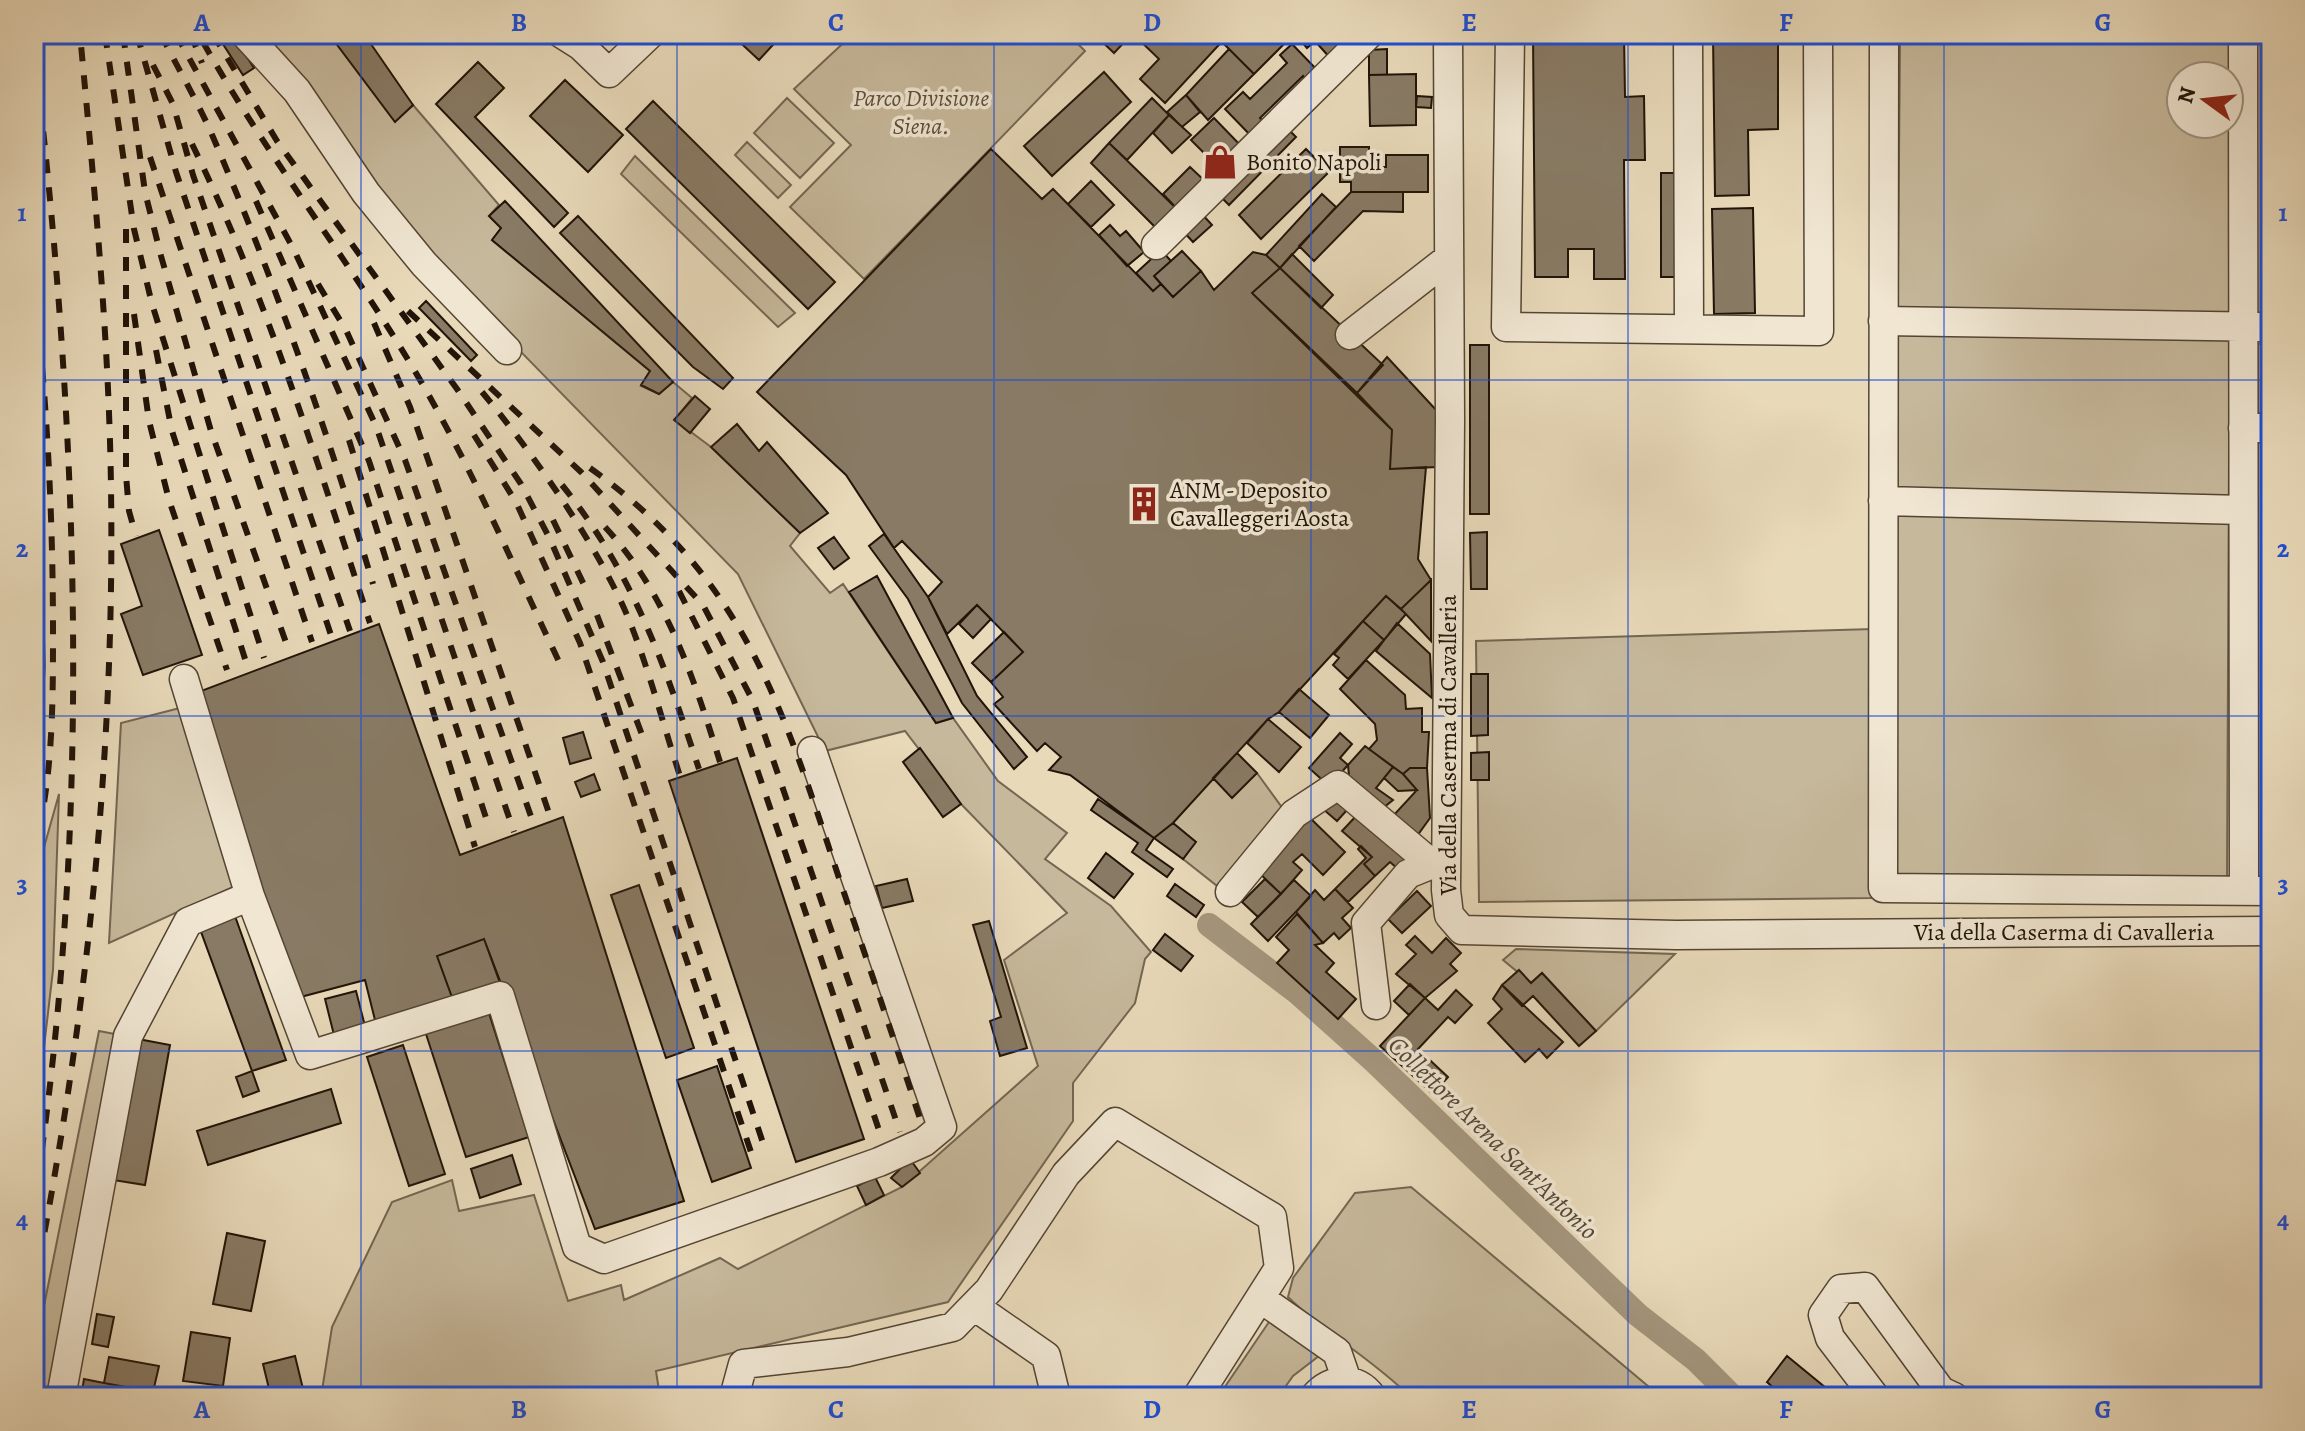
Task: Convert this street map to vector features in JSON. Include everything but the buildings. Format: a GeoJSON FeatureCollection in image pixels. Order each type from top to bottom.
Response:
{"type":"FeatureCollection","features":[{"type":"Feature","properties":{"kind":"street"},"geometry":{"type":"LineString","coordinates":[[245,34],[297,91],[366,193],[424,264],[507,350]]}},
{"type":"Feature","properties":{"kind":"street"},"geometry":{"type":"LineString","coordinates":[[562,34],[581,46],[609,73],[650,34]]}},
{"type":"Feature","properties":{"kind":"street"},"geometry":{"type":"LineString","coordinates":[[1156,245],[1369,34]]}},
{"type":"Feature","properties":{"kind":"street","name":"Via della Caserma di Cavalleria"},"geometry":{"type":"LineString","coordinates":[[1448,34],[1449,258],[1439,861],[1449,915],[1462,930],[1495,933],[2271,931]]}},
{"type":"Feature","properties":{"kind":"street"},"geometry":{"type":"LineString","coordinates":[[1510,34],[1506,327],[1819,331],[1818,34]]}},
{"type":"Feature","properties":{"kind":"street"},"geometry":{"type":"LineString","coordinates":[[1688,34],[1689,329]]}},
{"type":"Feature","properties":{"kind":"street"},"geometry":{"type":"LineString","coordinates":[[1884,34],[1883,888],[2257,890],[2243,510],[2257,428],[2257,327],[2243,34]]}},
{"type":"Feature","properties":{"kind":"street"},"geometry":{"type":"LineString","coordinates":[[1350,335],[1449,258]]}},
{"type":"Feature","properties":{"kind":"street"},"geometry":{"type":"LineString","coordinates":[[1883,321],[2257,327]]}},
{"type":"Feature","properties":{"kind":"street"},"geometry":{"type":"LineString","coordinates":[[1883,501],[2243,510]]}},
{"type":"Feature","properties":{"kind":"street"},"geometry":{"type":"LineString","coordinates":[[184,679],[250,896],[310,1055],[500,996],[577,1247],[604,1259],[879,1162],[924,1142],[942,1127],[812,751]]}},
{"type":"Feature","properties":{"kind":"street"},"geometry":{"type":"LineString","coordinates":[[1230,892],[1294,814],[1338,785],[1439,861]]}},
{"type":"Feature","properties":{"kind":"street"},"geometry":{"type":"LineString","coordinates":[[1376,1005],[1366,923],[1408,874],[1439,861]]}},
{"type":"Feature","properties":{"kind":"street"},"geometry":{"type":"LineString","coordinates":[[61,1397],[128,1036],[188,922],[250,896]]}},
{"type":"Feature","properties":{"kind":"street"},"geometry":{"type":"LineString","coordinates":[[734,1397],[743,1364],[848,1352],[953,1327],[989,1290],[1066,1174],[1115,1122],[1272,1217],[1279,1268],[1197,1397]]}},
{"type":"Feature","properties":{"kind":"street"},"geometry":{"type":"LineString","coordinates":[[1875,1397],[1830,1338],[1823,1315],[1841,1289],[1865,1287],[1941,1391],[1954,1397]]}},
{"type":"Feature","properties":{"kind":"street"},"geometry":{"type":"LineString","coordinates":[[1260,1298],[1337,1352],[1347,1381]]}},
{"type":"Feature","properties":{"kind":"street"},"geometry":{"type":"LineString","coordinates":[[974,1306],[1046,1356],[1056,1397]]}},
{"type":"Feature","properties":{"kind":"street"},"geometry":{"type":"LineString","coordinates":[[1314,1397],[1325,1386],[1347,1381],[1359,1385],[1372,1397]]}},
{"type":"Feature","properties":{"kind":"green space"},"geometry":{"type":"Polygon","coordinates":[[[259,34],[329,34],[395,121],[413,105],[499,205],[489,216],[501,228],[492,240],[650,371],[641,386],[659,394],[673,382],[692,398],[675,420],[711,447],[800,533],[790,546],[830,593],[843,584],[936,723],[953,718],[998,781],[1067,833],[1045,859],[1111,906],[1151,952],[1145,959],[1135,1003],[1073,1083],[1073,1121],[948,1302],[656,1371],[660,1397],[321,1397],[332,1327],[392,1202],[452,1180],[459,1211],[534,1195],[568,1301],[621,1285],[624,1300],[720,1258],[738,1269],[902,1187],[1038,1066],[1004,960],[1067,913],[961,804],[905,731],[825,751],[738,574],[439,268],[259,34]]]}},
{"type":"Feature","properties":{"kind":"green space","name":"Parco Divisione Siena."},"geometry":{"type":"Polygon","coordinates":[[[853,34],[1068,34],[1085,51],[864,279],[790,207],[851,145],[794,89],[853,34]]]}},
{"type":"Feature","properties":{"kind":"green space"},"geometry":{"type":"Polygon","coordinates":[[[1900,34],[2231,34],[2231,60],[2165,60],[2165,140],[2230,140],[2227,880],[1893,877],[1900,34]]]}},
{"type":"Feature","properties":{"kind":"green space"},"geometry":{"type":"Polygon","coordinates":[[[2251,34],[2271,34],[2271,318],[2252,318],[2251,34]]]}},
{"type":"Feature","properties":{"kind":"green space"},"geometry":{"type":"Polygon","coordinates":[[[787,98],[834,143],[800,178],[754,133],[787,98]]]}},
{"type":"Feature","properties":{"kind":"green space"},"geometry":{"type":"Polygon","coordinates":[[[747,142],[791,185],[778,198],[735,155],[747,142]]]}},
{"type":"Feature","properties":{"kind":"green space"},"geometry":{"type":"Polygon","coordinates":[[[635,156],[795,313],[778,327],[621,174],[635,156]]]}},
{"type":"Feature","properties":{"kind":"green space"},"geometry":{"type":"Polygon","coordinates":[[[2258,344],[2271,344],[2271,419],[2258,419],[2258,344]]]}},
{"type":"Feature","properties":{"kind":"green space"},"geometry":{"type":"Polygon","coordinates":[[[34,365],[45,667],[34,795],[34,365]]]}},
{"type":"Feature","properties":{"kind":"green space"},"geometry":{"type":"Polygon","coordinates":[[[2255,442],[2271,442],[2271,878],[2257,878],[2255,442]]]}},
{"type":"Feature","properties":{"kind":"green space"},"geometry":{"type":"Polygon","coordinates":[[[1873,629],[1873,898],[1479,902],[1476,641],[1873,629]]]}},
{"type":"Feature","properties":{"kind":"green space"},"geometry":{"type":"Polygon","coordinates":[[[180,708],[233,887],[109,943],[121,723],[180,708]]]}},
{"type":"Feature","properties":{"kind":"green space"},"geometry":{"type":"Polygon","coordinates":[[[1257,773],[1286,813],[1221,889],[1183,859],[1195,842],[1173,823],[1215,775],[1257,773]]]}},
{"type":"Feature","properties":{"kind":"green space"},"geometry":{"type":"Polygon","coordinates":[[[59,794],[53,970],[34,1133],[34,883],[59,794]]]}},
{"type":"Feature","properties":{"kind":"green space"},"geometry":{"type":"Polygon","coordinates":[[[1516,949],[1675,954],[1596,1031],[1542,973],[1531,983],[1503,960],[1516,949]]]}},
{"type":"Feature","properties":{"kind":"green space"},"geometry":{"type":"Polygon","coordinates":[[[99,1031],[115,1034],[47,1397],[34,1397],[34,1356],[99,1031]]]}},
{"type":"Feature","properties":{"kind":"green space"},"geometry":{"type":"Polygon","coordinates":[[[1411,1187],[1661,1397],[1404,1397],[1403,1390],[1288,1297],[1293,1278],[1355,1193],[1411,1187]]]}},
{"type":"Feature","properties":{"kind":"green space"},"geometry":{"type":"Polygon","coordinates":[[[1271,1319],[1324,1352],[1293,1376],[1278,1397],[1218,1397],[1271,1319]]]}},
{"type":"Feature","properties":{"kind":"waterway","name":"Collettore Arena Sant'Antonio"},"geometry":{"type":"LineString","coordinates":[[1209,925],[1298,993],[1374,1061],[1638,1315],[1696,1360],[1733,1397]]}},
{"type":"Feature","properties":{"kind":"railway"},"geometry":{"type":"LineString","coordinates":[[34,1287],[69,1089],[82,990],[94,890],[108,689],[111,488],[107,374],[80,34]]}},
{"type":"Feature","properties":{"kind":"railway"},"geometry":{"type":"LineString","coordinates":[[105,34],[134,229],[152,304],[264,658]]}},
{"type":"Feature","properties":{"kind":"railway"},"geometry":{"type":"LineString","coordinates":[[123,34],[145,192],[161,256],[211,431],[289,651]]}},
{"type":"Feature","properties":{"kind":"railway"},"geometry":{"type":"LineString","coordinates":[[137,34],[176,172],[332,638]]}},
{"type":"Feature","properties":{"kind":"railway"},"geometry":{"type":"LineString","coordinates":[[161,34],[207,124],[258,247],[319,414],[373,584]]}},
{"type":"Feature","properties":{"kind":"railway"},"geometry":{"type":"LineString","coordinates":[[176,34],[293,248],[376,426],[514,832]]}},
{"type":"Feature","properties":{"kind":"railway"},"geometry":{"type":"LineString","coordinates":[[191,34],[202,63]]}},
{"type":"Feature","properties":{"kind":"railway"},"geometry":{"type":"LineString","coordinates":[[213,34],[277,141],[457,389],[521,484],[550,539],[603,662],[766,1152]]}},
{"type":"Feature","properties":{"kind":"railway"},"geometry":{"type":"LineString","coordinates":[[203,42],[260,135],[381,316],[437,410],[487,507],[564,672]]}},
{"type":"Feature","properties":{"kind":"railway"},"geometry":{"type":"LineString","coordinates":[[34,48],[61,337],[73,626],[72,771],[65,916],[53,1060],[34,1204]]}},
{"type":"Feature","properties":{"kind":"railway"},"geometry":{"type":"LineString","coordinates":[[153,65],[173,104],[193,175],[350,631]]}},
{"type":"Feature","properties":{"kind":"railway"},"geometry":{"type":"LineString","coordinates":[[192,144],[267,320],[370,623]]}},
{"type":"Feature","properties":{"kind":"railway"},"geometry":{"type":"LineString","coordinates":[[150,157],[312,642]]}},
{"type":"Feature","properties":{"kind":"railway"},"geometry":{"type":"LineString","coordinates":[[256,201],[369,461],[490,830]]}},
{"type":"Feature","properties":{"kind":"railway"},"geometry":{"type":"LineString","coordinates":[[126,229],[126,475],[129,511],[136,536]]}},
{"type":"Feature","properties":{"kind":"railway"},"geometry":{"type":"LineString","coordinates":[[318,284],[346,330],[405,460],[534,825]]}},
{"type":"Feature","properties":{"kind":"railway"},"geometry":{"type":"LineString","coordinates":[[34,285],[48,458],[53,632],[48,769],[34,850]]}},
{"type":"Feature","properties":{"kind":"railway"},"geometry":{"type":"LineString","coordinates":[[408,311],[581,472],[703,605],[753,701],[900,1132]]}},
{"type":"Feature","properties":{"kind":"railway"},"geometry":{"type":"LineString","coordinates":[[134,314],[149,421],[169,500],[227,670]]}},
{"type":"Feature","properties":{"kind":"railway"},"geometry":{"type":"LineString","coordinates":[[374,323],[410,407],[551,819]]}},
{"type":"Feature","properties":{"kind":"railway"},"geometry":{"type":"LineString","coordinates":[[156,350],[172,431],[247,665]]}},
{"type":"Feature","properties":{"kind":"railway"},"geometry":{"type":"LineString","coordinates":[[482,392],[545,474],[621,601],[640,648],[680,776]]}},
{"type":"Feature","properties":{"kind":"railway"},"geometry":{"type":"LineString","coordinates":[[474,435],[516,502],[580,643],[753,1158]]}},
{"type":"Feature","properties":{"kind":"railway"},"geometry":{"type":"LineString","coordinates":[[349,440],[475,847]]}},
{"type":"Feature","properties":{"kind":"railway"},"geometry":{"type":"LineString","coordinates":[[590,468],[643,510],[686,555],[722,601],[751,650],[798,757],[922,1125]]}},
{"type":"Feature","properties":{"kind":"railway"},"geometry":{"type":"LineString","coordinates":[[562,485],[608,552],[644,620],[699,769]]}},
{"type":"Feature","properties":{"kind":"railway"},"geometry":{"type":"LineString","coordinates":[[553,520],[586,589]]}},
{"type":"Feature","properties":{"kind":"railway"},"geometry":{"type":"LineString","coordinates":[[605,527],[645,580],[676,638],[720,762]]}},
{"type":"Feature","properties":{"kind":"railway"},"geometry":{"type":"LineString","coordinates":[[679,591],[733,698],[882,1139]]}},
{"type":"Feature","properties":{"kind":"railway"},"geometry":{"type":"LineString","coordinates":[[597,615],[644,740]]}},
{"type":"Feature","properties":{"kind":"place","name":"Bonito Napoli"},"geometry":{"type":"Point","coordinates":[1220,162]}},
{"type":"Feature","properties":{"kind":"place","name":"ANM - Deposito Cavalleggeri Aosta"},"geometry":{"type":"Point","coordinates":[1144,504]}}]}
